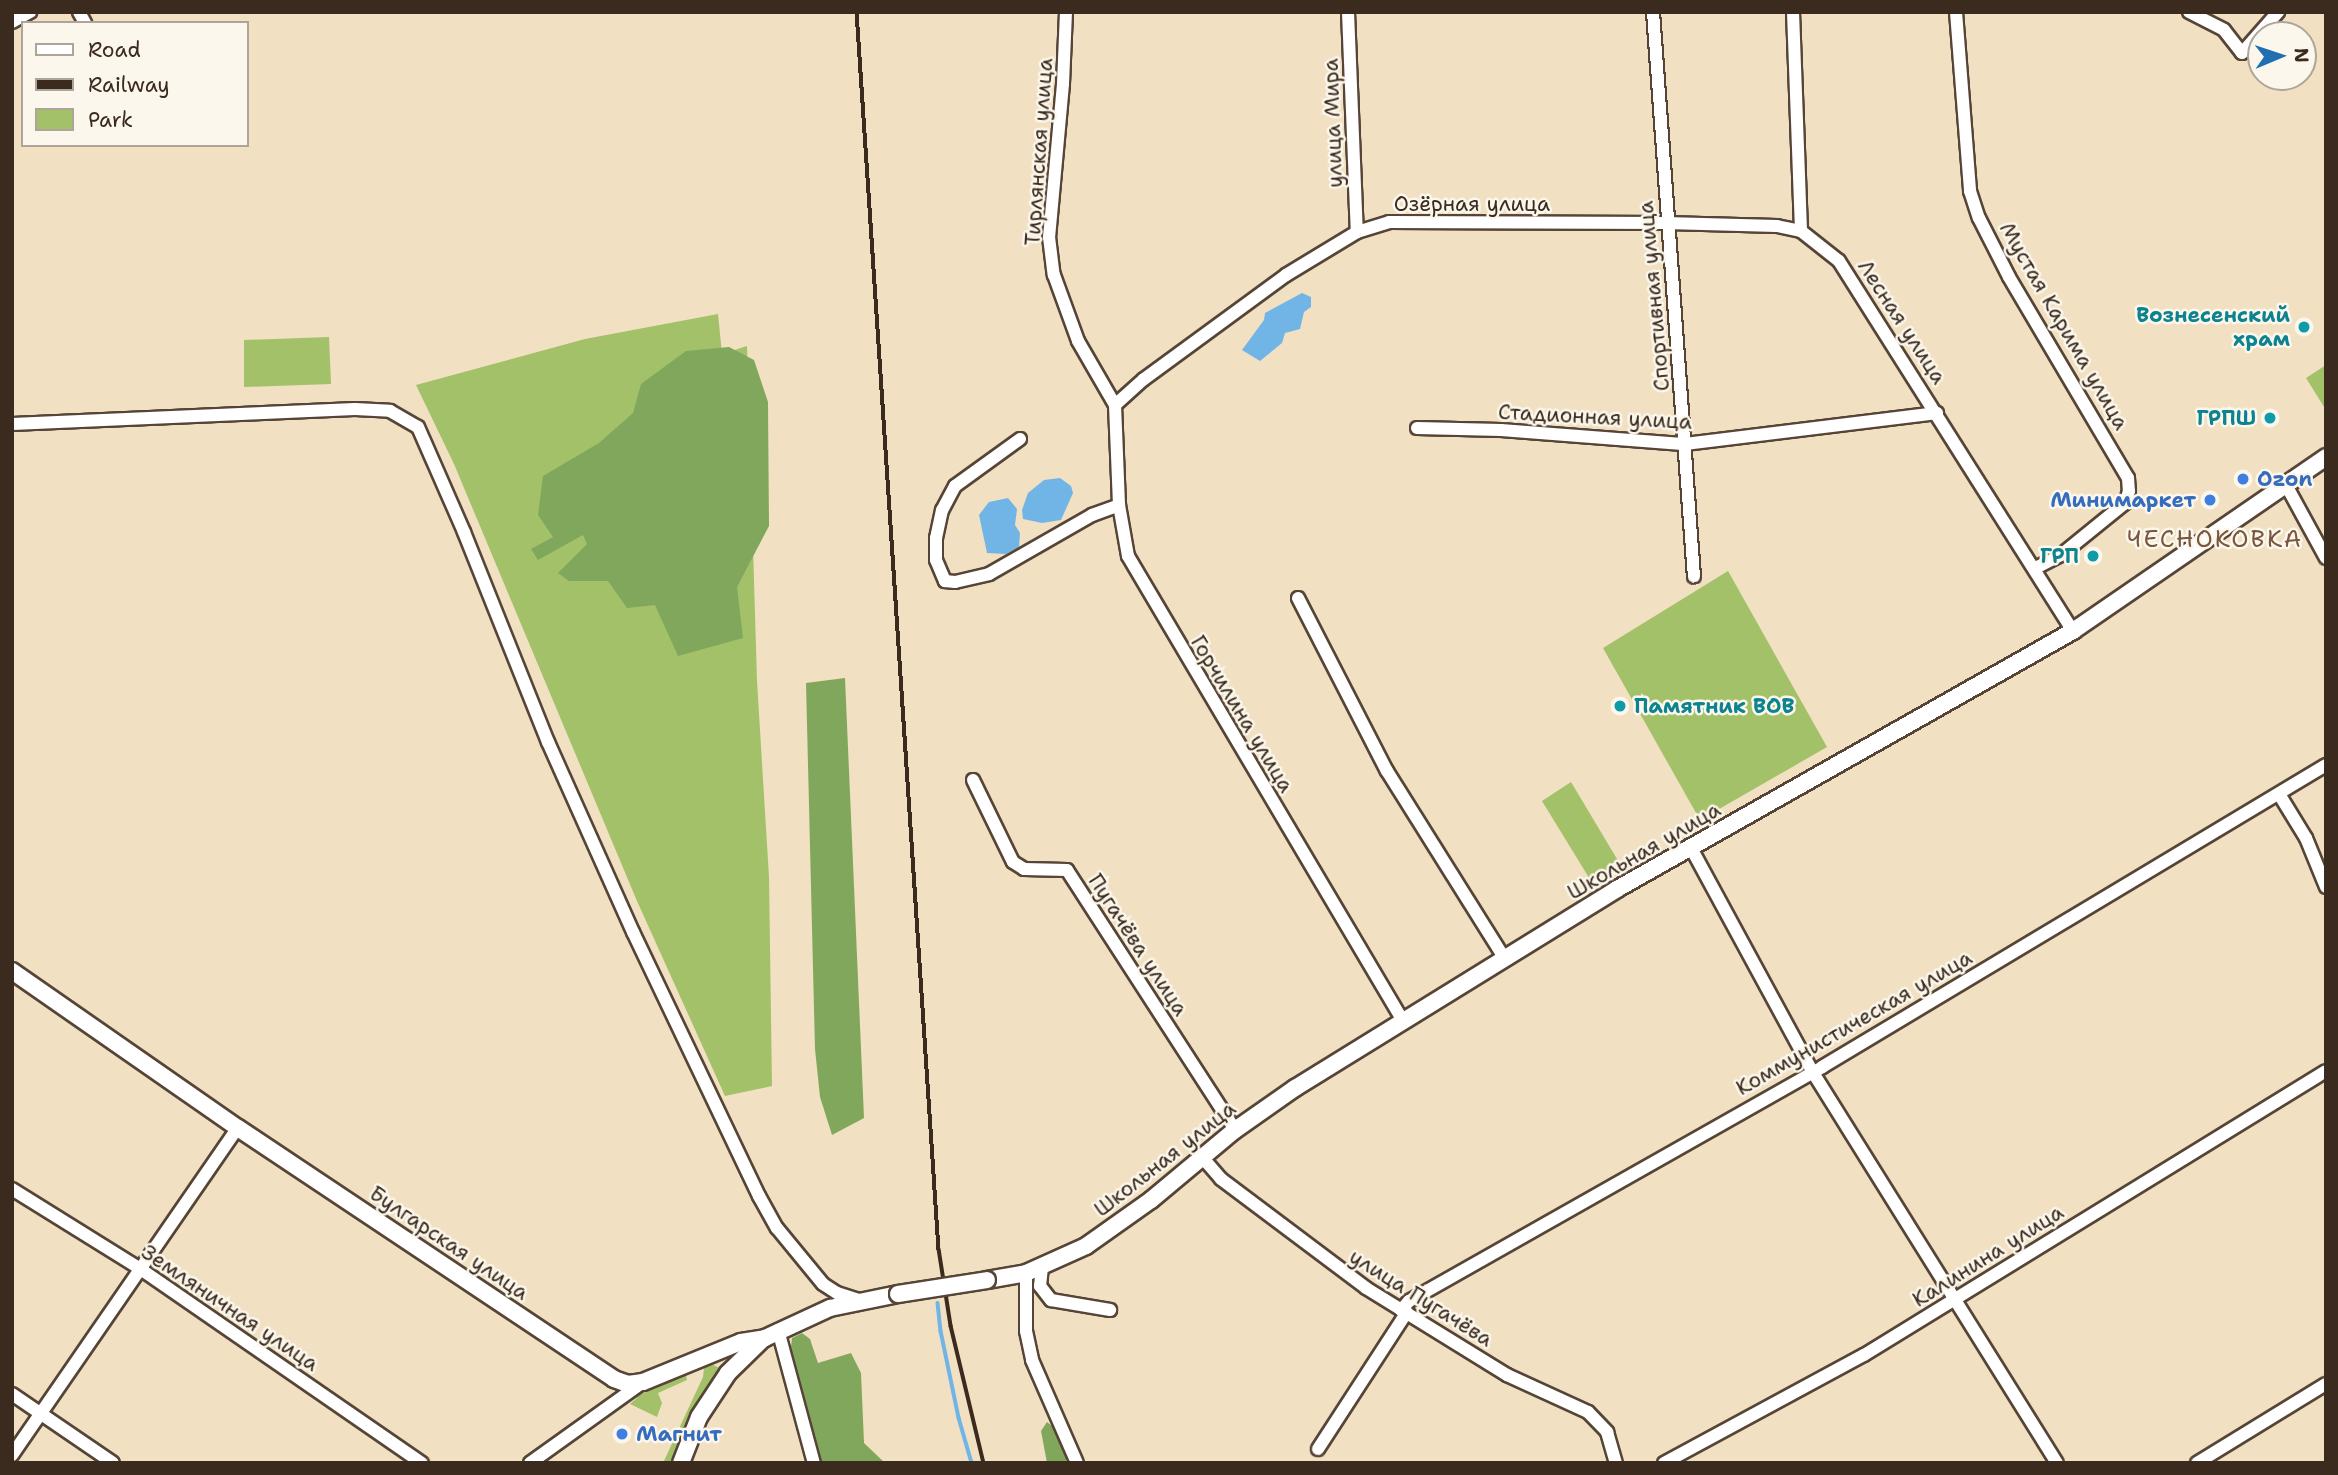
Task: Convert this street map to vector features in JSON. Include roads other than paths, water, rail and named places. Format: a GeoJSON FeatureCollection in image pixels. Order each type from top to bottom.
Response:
{"type":"FeatureCollection","features":[{"type":"Feature","properties":{"kind":"street"},"geometry":{"type":"LineString","coordinates":[[12,22],[30,12]]}},
{"type":"Feature","properties":{"kind":"street","name":"Тирлянская улица"},"geometry":{"type":"LineString","coordinates":[[1066,12],[1063,84],[1049,237],[1054,275],[1078,341],[1115,405]]}},
{"type":"Feature","properties":{"kind":"street","name":"улица Мира"},"geometry":{"type":"LineString","coordinates":[[1348,12],[1357,232]]}},
{"type":"Feature","properties":{"kind":"street","name":"Спортивная улица"},"geometry":{"type":"LineString","coordinates":[[1653,12],[1666,223],[1694,577]]}},
{"type":"Feature","properties":{"kind":"street"},"geometry":{"type":"LineString","coordinates":[[1793,12],[1801,231]]}},
{"type":"Feature","properties":{"kind":"street","name":"Мустая Карима улица"},"geometry":{"type":"LineString","coordinates":[[1956,12],[1970,191],[1979,218],[2009,277],[2128,478],[2129,491],[2125,503],[2061,555],[2034,569]]}},
{"type":"Feature","properties":{"kind":"street"},"geometry":{"type":"LineString","coordinates":[[2189,12],[2224,30],[2242,53],[2278,12]]}},
{"type":"Feature","properties":{"kind":"street","name":"Озёрная улица"},"geometry":{"type":"LineString","coordinates":[[1115,405],[1144,379],[1286,275],[1357,232],[1389,222],[1424,220],[1666,223],[1777,226],[1801,231]]}},
{"type":"Feature","properties":{"kind":"street","name":"Лесная улица"},"geometry":{"type":"LineString","coordinates":[[1801,231],[1839,261],[1937,412],[2073,631]]}},
{"type":"Feature","properties":{"kind":"street","name":"Горчилина улица"},"geometry":{"type":"LineString","coordinates":[[1115,405],[1119,505],[1128,556],[1142,584],[1403,1021]]}},
{"type":"Feature","properties":{"kind":"street"},"geometry":{"type":"LineString","coordinates":[[12,424],[355,409],[390,411],[418,428],[464,532],[548,742],[638,944],[758,1196],[777,1228],[823,1284],[837,1293],[858,1300]]}},
{"type":"Feature","properties":{"kind":"street","name":"Стадионная улица"},"geometry":{"type":"LineString","coordinates":[[1417,428],[1501,430],[1685,444],[1937,412]]}},
{"type":"Feature","properties":{"kind":"street"},"geometry":{"type":"LineString","coordinates":[[1020,439],[955,486],[942,510],[936,538],[936,559],[945,581],[955,582],[989,574],[1016,561],[1092,515],[1119,505]]}},
{"type":"Feature","properties":{"kind":"street","name":"Школьная улица"},"geometry":{"type":"LineString","coordinates":[[858,1300],[1026,1273],[1078,1251],[1117,1227],[1235,1130],[1403,1021],[1617,889],[1902,724],[2073,631],[2326,457]]}},
{"type":"Feature","properties":{"kind":"street"},"geometry":{"type":"LineString","coordinates":[[2286,485],[2326,558]]}},
{"type":"Feature","properties":{"kind":"street"},"geometry":{"type":"LineString","coordinates":[[1298,597],[1388,771],[1505,959]]}},
{"type":"Feature","properties":{"kind":"street","name":"Коммунистическая улица"},"geometry":{"type":"LineString","coordinates":[[1404,1311],[1421,1294],[1812,1071],[2326,765]]}},
{"type":"Feature","properties":{"kind":"street","name":"Пугачёва улица"},"geometry":{"type":"LineString","coordinates":[[973,780],[1013,862],[1024,869],[1067,870],[1235,1130]]}},
{"type":"Feature","properties":{"kind":"street"},"geometry":{"type":"LineString","coordinates":[[2279,794],[2306,838],[2326,887]]}},
{"type":"Feature","properties":{"kind":"street"},"geometry":{"type":"LineString","coordinates":[[1691,848],[1812,1071],[1952,1300],[2057,1463]]}},
{"type":"Feature","properties":{"kind":"street","name":"Булгарская улица"},"geometry":{"type":"LineString","coordinates":[[12,971],[238,1128],[614,1379],[628,1384],[643,1382]]}},
{"type":"Feature","properties":{"kind":"street","name":"Калинина улица"},"geometry":{"type":"LineString","coordinates":[[1664,1463],[1864,1354],[2326,1071]]}},
{"type":"Feature","properties":{"kind":"street"},"geometry":{"type":"LineString","coordinates":[[12,1455],[238,1128]]}},
{"type":"Feature","properties":{"kind":"street","name":"улица Пугачёва"},"geometry":{"type":"LineString","coordinates":[[1202,1157],[1221,1179],[1334,1267],[1507,1375],[1588,1412],[1607,1432],[1616,1463]]}},
{"type":"Feature","properties":{"kind":"street","name":"Земляничная улица"},"geometry":{"type":"LineString","coordinates":[[12,1189],[142,1270],[422,1463]]}},
{"type":"Feature","properties":{"kind":"street"},"geometry":{"type":"LineString","coordinates":[[1042,1267],[1040,1286],[1051,1300],[1110,1310]]}},
{"type":"Feature","properties":{"kind":"street"},"geometry":{"type":"LineString","coordinates":[[1026,1273],[1026,1331],[1032,1360],[1077,1463]]}},
{"type":"Feature","properties":{"kind":"street"},"geometry":{"type":"LineString","coordinates":[[530,1463],[643,1382],[741,1342],[771,1334],[830,1307],[858,1300]]}},
{"type":"Feature","properties":{"kind":"street"},"geometry":{"type":"LineString","coordinates":[[1318,1449],[1404,1311]]}},
{"type":"Feature","properties":{"kind":"street"},"geometry":{"type":"LineString","coordinates":[[681,1463],[699,1417],[728,1373],[771,1334]]}},
{"type":"Feature","properties":{"kind":"street"},"geometry":{"type":"LineString","coordinates":[[771,1334],[814,1463]]}},
{"type":"Feature","properties":{"kind":"street"},"geometry":{"type":"LineString","coordinates":[[2197,1463],[2326,1384]]}},
{"type":"Feature","properties":{"kind":"street"},"geometry":{"type":"LineString","coordinates":[[12,1394],[113,1463]]}},
{"type":"Feature","properties":{"kind":"water"},"geometry":{"type":"Polygon","coordinates":[[[1302,293],[1311,297],[1311,307],[1304,312],[1300,329],[1285,333],[1282,343],[1260,361],[1242,350],[1264,320],[1265,313],[1302,293]]]}},
{"type":"Feature","properties":{"kind":"water"},"geometry":{"type":"Polygon","coordinates":[[[1060,478],[1071,486],[1073,493],[1061,520],[1042,523],[1023,519],[1022,510],[1028,493],[1044,480],[1060,478]]]}},
{"type":"Feature","properties":{"kind":"water"},"geometry":{"type":"Polygon","coordinates":[[[1008,498],[1017,509],[1015,525],[1020,533],[1019,547],[1006,554],[987,553],[979,515],[989,502],[1008,498]]]}},
{"type":"Feature","properties":{"kind":"waterway"},"geometry":{"type":"LineString","coordinates":[[938,1303],[959,1418],[972,1463]]}},
{"type":"Feature","properties":{"kind":"railway"},"geometry":{"type":"LineString","coordinates":[[857,12],[939,1249],[951,1326],[984,1463]]}},
{"type":"Feature","properties":{"kind":"place","name":"Вознесенский храм"},"geometry":{"type":"Point","coordinates":[2304,327]}},
{"type":"Feature","properties":{"kind":"place","name":"ГРПШ"},"geometry":{"type":"Point","coordinates":[2270,418]}},
{"type":"Feature","properties":{"kind":"place","name":"Ozon"},"geometry":{"type":"Point","coordinates":[2243,479]}},
{"type":"Feature","properties":{"kind":"place","name":"Минимаркет"},"geometry":{"type":"Point","coordinates":[2210,500]}},
{"type":"Feature","properties":{"kind":"place","name":"ГРП"},"geometry":{"type":"Point","coordinates":[2093,556]}},
{"type":"Feature","properties":{"kind":"place","name":"Памятник ВОВ"},"geometry":{"type":"Point","coordinates":[1620,706]}},
{"type":"Feature","properties":{"kind":"place","name":"Магнит"},"geometry":{"type":"Point","coordinates":[622,1434]}},
{"type":"Feature","properties":{"kind":"district","name":"ЧЕСНОКОВКА"},"geometry":{"type":"Point","coordinates":[2215,540]}}]}
